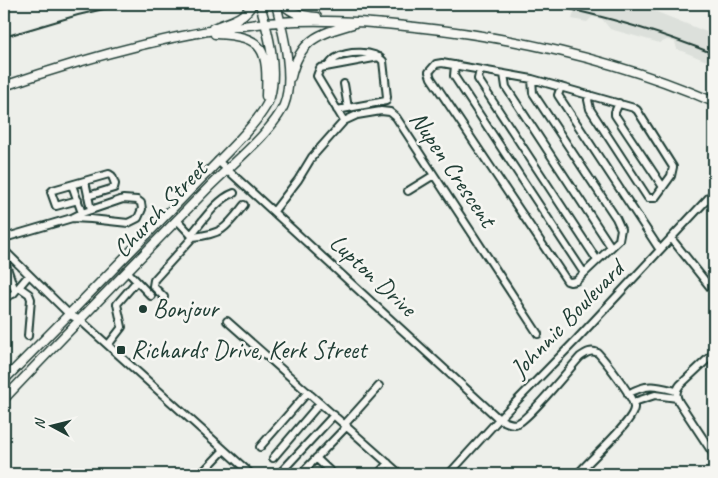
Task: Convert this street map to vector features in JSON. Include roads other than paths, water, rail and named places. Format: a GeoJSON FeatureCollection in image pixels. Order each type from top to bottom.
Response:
{"type":"FeatureCollection","features":[{"type":"Feature","properties":{"kind":"main road"},"geometry":{"type":"LineString","coordinates":[[199,33],[241,17],[249,10],[252,4]]}},
{"type":"Feature","properties":{"kind":"main road","name":"Church Street"},"geometry":{"type":"LineString","coordinates":[[4,380],[70,315],[258,118],[270,98],[273,82],[265,24],[260,4]]}},
{"type":"Feature","properties":{"kind":"main road","name":"Church Street"},"geometry":{"type":"LineString","coordinates":[[4,398],[273,123],[284,106],[288,88],[286,56],[281,22],[276,4]]}},
{"type":"Feature","properties":{"kind":"main road"},"geometry":{"type":"LineString","coordinates":[[283,4],[288,9],[301,15],[454,31],[550,48],[640,73],[714,102]]}},
{"type":"Feature","properties":{"kind":"main road"},"geometry":{"type":"LineString","coordinates":[[4,86],[84,60],[199,33],[281,22],[357,22]]}},
{"type":"Feature","properties":{"kind":"main road"},"geometry":{"type":"LineString","coordinates":[[288,88],[295,62],[309,41],[321,34],[357,22]]}},
{"type":"Feature","properties":{"kind":"main road"},"geometry":{"type":"LineString","coordinates":[[199,33],[237,36],[250,40],[259,46],[266,66],[266,106]]}},
{"type":"Feature","properties":{"kind":"street"},"geometry":{"type":"LineString","coordinates":[[337,110],[384,102],[387,99],[383,61],[379,57],[366,53],[342,56],[336,58],[327,67],[320,68],[317,76],[344,122]]}},
{"type":"Feature","properties":{"kind":"street"},"geometry":{"type":"LineString","coordinates":[[532,79],[533,94],[616,218],[622,233],[618,240],[576,281],[570,282],[567,281],[431,78],[429,72],[436,64],[455,65],[532,79],[561,87],[590,95],[619,103],[634,108],[673,167],[671,176],[655,198],[648,198],[590,109],[588,100],[590,95]]}},
{"type":"Feature","properties":{"kind":"street"},"geometry":{"type":"LineString","coordinates":[[455,65],[454,76],[584,273]]}},
{"type":"Feature","properties":{"kind":"street"},"geometry":{"type":"LineString","coordinates":[[480,70],[478,79],[597,260]]}},
{"type":"Feature","properties":{"kind":"street"},"geometry":{"type":"LineString","coordinates":[[504,74],[506,87],[611,247]]}},
{"type":"Feature","properties":{"kind":"street"},"geometry":{"type":"LineString","coordinates":[[344,84],[348,108]]}},
{"type":"Feature","properties":{"kind":"street"},"geometry":{"type":"LineString","coordinates":[[561,87],[558,96],[660,250]]}},
{"type":"Feature","properties":{"kind":"street"},"geometry":{"type":"LineString","coordinates":[[619,103],[614,112],[615,115],[663,187]]}},
{"type":"Feature","properties":{"kind":"street","name":"Nupen Crescent"},"geometry":{"type":"LineString","coordinates":[[274,210],[298,180],[312,157],[344,122],[366,113],[381,111],[392,113],[538,334]]}},
{"type":"Feature","properties":{"kind":"street","name":"Lupton Drive"},"geometry":{"type":"LineString","coordinates":[[218,161],[274,210],[499,419]]}},
{"type":"Feature","properties":{"kind":"street"},"geometry":{"type":"LineString","coordinates":[[78,200],[58,206],[51,195],[53,190],[111,174],[115,184],[114,188],[88,196]]}},
{"type":"Feature","properties":{"kind":"street"},"geometry":{"type":"LineString","coordinates":[[408,191],[434,175]]}},
{"type":"Feature","properties":{"kind":"street"},"geometry":{"type":"LineString","coordinates":[[85,181],[91,210]]}},
{"type":"Feature","properties":{"kind":"street"},"geometry":{"type":"LineString","coordinates":[[72,185],[82,213]]}},
{"type":"Feature","properties":{"kind":"street","name":"Johnnic Boulevard"},"geometry":{"type":"LineString","coordinates":[[449,474],[714,192]]}},
{"type":"Feature","properties":{"kind":"street"},"geometry":{"type":"LineString","coordinates":[[164,296],[153,286],[153,283],[206,216],[234,193]]}},
{"type":"Feature","properties":{"kind":"street"},"geometry":{"type":"LineString","coordinates":[[4,238],[72,218],[130,198],[141,203],[142,208],[138,218],[128,223],[72,218]]}},
{"type":"Feature","properties":{"kind":"street"},"geometry":{"type":"LineString","coordinates":[[192,236],[214,234],[223,230],[244,205]]}},
{"type":"Feature","properties":{"kind":"street"},"geometry":{"type":"LineString","coordinates":[[177,220],[192,236]]}},
{"type":"Feature","properties":{"kind":"street"},"geometry":{"type":"LineString","coordinates":[[671,238],[714,292]]}},
{"type":"Feature","properties":{"kind":"street"},"geometry":{"type":"LineString","coordinates":[[4,250],[70,315],[80,320],[251,474]]}},
{"type":"Feature","properties":{"kind":"street"},"geometry":{"type":"LineString","coordinates":[[6,265],[17,289],[29,294],[31,299],[28,336]]}},
{"type":"Feature","properties":{"kind":"street"},"geometry":{"type":"LineString","coordinates":[[127,271],[151,296]]}},
{"type":"Feature","properties":{"kind":"street"},"geometry":{"type":"LineString","coordinates":[[4,298],[17,289],[30,275]]}},
{"type":"Feature","properties":{"kind":"street"},"geometry":{"type":"LineString","coordinates":[[108,345],[122,327],[117,304],[136,282]]}},
{"type":"Feature","properties":{"kind":"street"},"geometry":{"type":"LineString","coordinates":[[227,321],[400,474]]}},
{"type":"Feature","properties":{"kind":"street"},"geometry":{"type":"LineString","coordinates":[[499,419],[512,424],[518,423],[580,357],[586,352],[598,353],[634,402],[634,410],[628,421],[578,474]]}},
{"type":"Feature","properties":{"kind":"street"},"geometry":{"type":"LineString","coordinates":[[714,354],[680,385],[676,391],[677,398],[714,455]]}},
{"type":"Feature","properties":{"kind":"street"},"geometry":{"type":"LineString","coordinates":[[301,474],[379,386]]}},
{"type":"Feature","properties":{"kind":"street"},"geometry":{"type":"LineString","coordinates":[[628,394],[640,387],[648,386],[676,391]]}},
{"type":"Feature","properties":{"kind":"street"},"geometry":{"type":"LineString","coordinates":[[260,447],[308,392]]}},
{"type":"Feature","properties":{"kind":"street"},"geometry":{"type":"LineString","coordinates":[[634,402],[655,395],[677,398]]}},
{"type":"Feature","properties":{"kind":"street"},"geometry":{"type":"LineString","coordinates":[[273,458],[320,403]]}},
{"type":"Feature","properties":{"kind":"street"},"geometry":{"type":"LineString","coordinates":[[282,471],[334,414]]}},
{"type":"Feature","properties":{"kind":"street"},"geometry":{"type":"LineString","coordinates":[[201,474],[224,450]]}},
{"type":"Feature","properties":{"kind":"street"},"geometry":{"type":"LineString","coordinates":[[316,458],[333,474]]}},
{"type":"Feature","properties":{"kind":"street"},"geometry":{"type":"LineString","coordinates":[[378,474],[388,463]]}},
{"type":"Feature","properties":{"kind":"railway"},"geometry":{"type":"LineString","coordinates":[[4,37],[78,15],[125,4]]}},
{"type":"Feature","properties":{"kind":"railway"},"geometry":{"type":"LineString","coordinates":[[547,4],[632,25],[714,54]]}},
{"type":"Feature","properties":{"kind":"place","name":"Bonjour"},"geometry":{"type":"Point","coordinates":[143,309]}},
{"type":"Feature","properties":{"kind":"place","name":"Richards Drive, Kerk Street"},"geometry":{"type":"Point","coordinates":[121,350]}}]}
